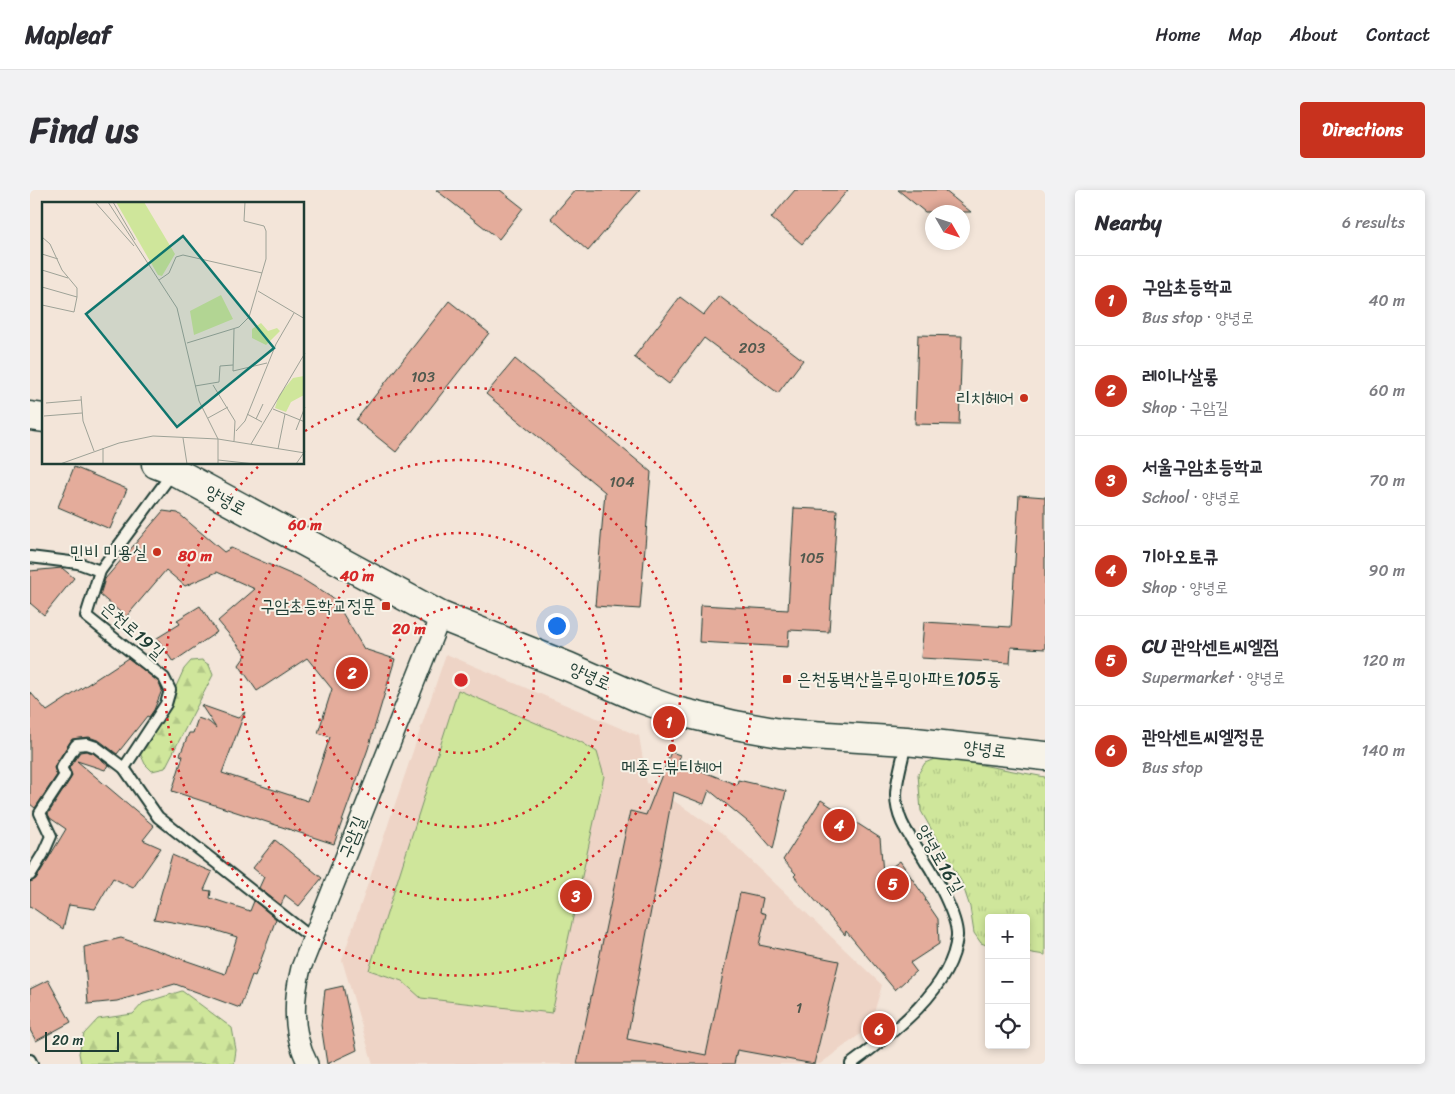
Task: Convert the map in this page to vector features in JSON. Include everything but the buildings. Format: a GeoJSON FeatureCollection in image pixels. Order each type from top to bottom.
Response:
{"type":"FeatureCollection","features":[{"type":"Feature","properties":{"kind":"main road","name":"양녕로"},"geometry":{"type":"LineString","coordinates":[[165,468],[441,616],[570,667],[642,699],[676,711],[780,733],[906,741],[1045,756]]}},
{"type":"Feature","properties":{"kind":"street","name":"구암길"},"geometry":{"type":"LineString","coordinates":[[308,1064],[297,1033],[294,1007],[301,968],[312,935],[441,616]]}},
{"type":"Feature","properties":{"kind":"lane","name":"양녕로"},"geometry":{"type":"LineString","coordinates":[[100,571],[165,468]]}},
{"type":"Feature","properties":{"kind":"lane"},"geometry":{"type":"LineString","coordinates":[[30,557],[78,563],[100,571]]}},
{"type":"Feature","properties":{"kind":"lane","name":"은천로19길"},"geometry":{"type":"LineString","coordinates":[[100,571],[86,616],[164,678],[170,690],[166,704],[124,768]]}},
{"type":"Feature","properties":{"kind":"lane","name":"양녕로16길"},"geometry":{"type":"LineString","coordinates":[[851,1064],[892,1033],[940,981],[953,955],[957,934],[947,898],[926,860],[902,825],[896,795],[906,741]]}},
{"type":"Feature","properties":{"kind":"lane"},"geometry":{"type":"LineString","coordinates":[[30,875],[51,836],[40,813],[65,775],[61,768],[76,745],[88,744],[96,747],[124,768],[158,817],[304,932],[312,935]]}},
{"type":"Feature","properties":{"kind":"lane"},"geometry":{"type":"LineString","coordinates":[[30,1060],[32,1064]]}},
{"type":"Feature","properties":{"kind":"shaded area"},"geometry":{"type":"Polygon","coordinates":[[[446,654],[639,736],[647,783],[722,833],[882,985],[870,1027],[820,1064],[373,1064],[342,960],[446,654]]]}},
{"type":"Feature","properties":{"kind":"green space"},"geometry":{"type":"Polygon","coordinates":[[[202,660],[209,665],[213,675],[165,768],[152,771],[145,764],[140,753],[168,704],[184,669],[191,661],[202,660]]]}},
{"type":"Feature","properties":{"kind":"green space"},"geometry":{"type":"Polygon","coordinates":[[[458,690],[581,742],[597,752],[604,776],[552,1013],[421,998],[402,981],[369,970],[458,690]]]}},
{"type":"Feature","properties":{"kind":"green space"},"geometry":{"type":"Polygon","coordinates":[[[939,757],[1045,777],[1045,955],[1030,953],[1030,914],[985,914],[985,944],[981,943],[974,933],[970,907],[962,883],[921,811],[918,774],[925,763],[939,757]]]}},
{"type":"Feature","properties":{"kind":"green space"},"geometry":{"type":"Polygon","coordinates":[[[182,991],[232,1028],[236,1050],[234,1064],[81,1064],[79,1053],[84,1034],[98,1019],[133,1014],[143,1003],[182,991]]]}},
{"type":"Feature","properties":{"kind":"place","name":"리치헤어"},"geometry":{"type":"Point","coordinates":[1024,398]}},
{"type":"Feature","properties":{"kind":"place","name":"민비 미용실"},"geometry":{"type":"Point","coordinates":[157,552]}},
{"type":"Feature","properties":{"kind":"place","name":"구암초등학교정문"},"geometry":{"type":"Point","coordinates":[386,606]}},
{"type":"Feature","properties":{"kind":"place","name":"레이나살롱"},"geometry":{"type":"Point","coordinates":[352,673]}},
{"type":"Feature","properties":{"kind":"place","name":"은천동벽산블루밍아파트105동"},"geometry":{"type":"Point","coordinates":[787,679]}},
{"type":"Feature","properties":{"kind":"place","name":"구암초등학교"},"geometry":{"type":"Point","coordinates":[669,722]}},
{"type":"Feature","properties":{"kind":"place","name":"메종드뷰티헤어"},"geometry":{"type":"Point","coordinates":[672,748]}},
{"type":"Feature","properties":{"kind":"place","name":"기아오토큐"},"geometry":{"type":"Point","coordinates":[839,825]}},
{"type":"Feature","properties":{"kind":"place","name":"CU 관악센트씨엘점"},"geometry":{"type":"Point","coordinates":[893,884]}},
{"type":"Feature","properties":{"kind":"place","name":"서울구암초등학교"},"geometry":{"type":"Point","coordinates":[576,896]}},
{"type":"Feature","properties":{"kind":"place","name":"관악센트씨엘정문"},"geometry":{"type":"Point","coordinates":[879,1029]}}]}
